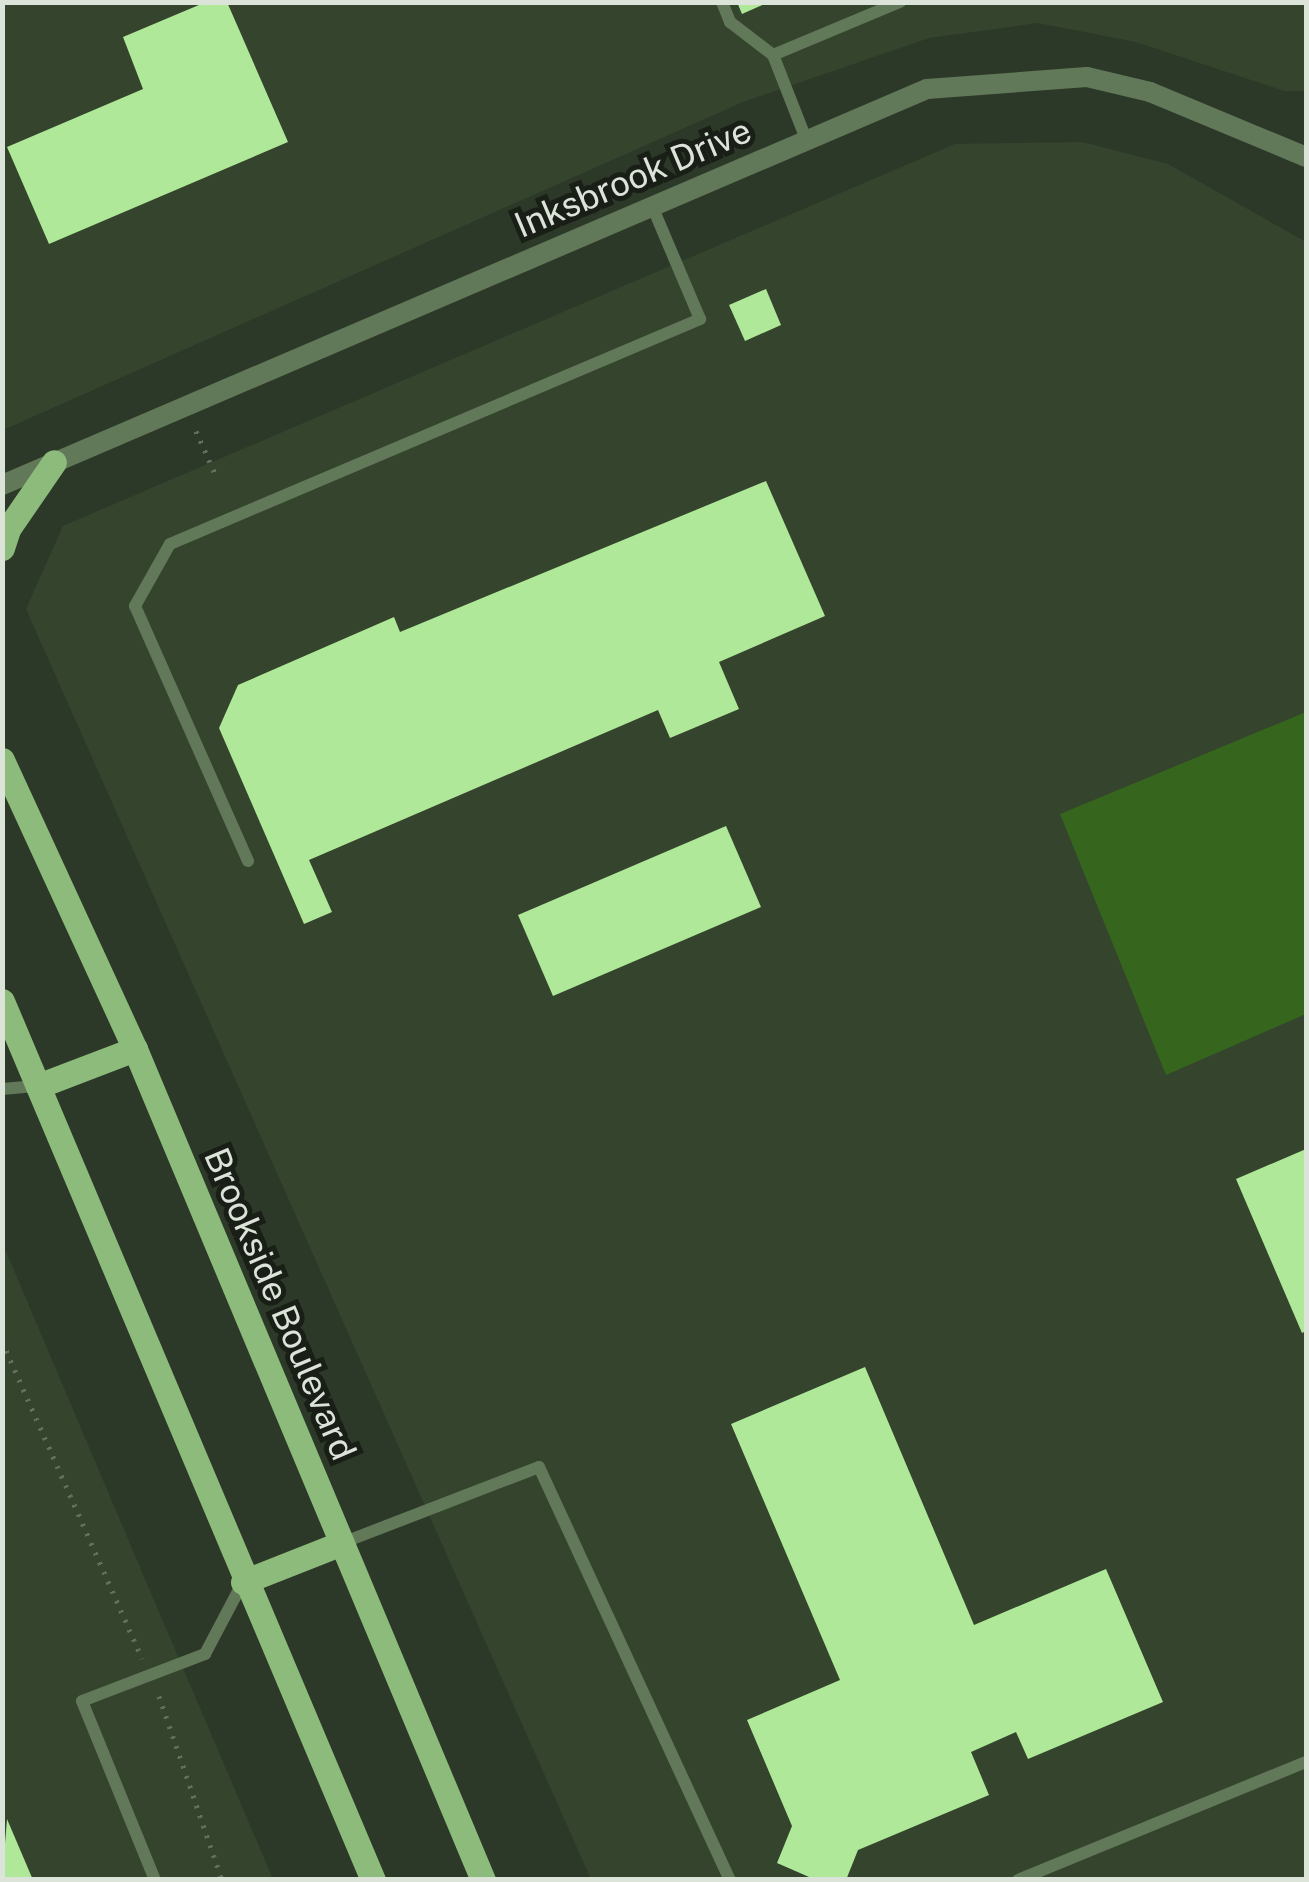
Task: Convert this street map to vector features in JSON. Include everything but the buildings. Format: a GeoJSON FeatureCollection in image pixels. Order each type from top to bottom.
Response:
{"type":"FeatureCollection","features":[{"type":"Feature","properties":{"kind":"main road"},"geometry":{"type":"LineString","coordinates":[[2,548],[8,529],[54,462]]}},
{"type":"Feature","properties":{"kind":"main road","name":"Brookside Boulevard"},"geometry":{"type":"LineString","coordinates":[[2,760],[135,1049],[483,1880]]}},
{"type":"Feature","properties":{"kind":"main road"},"geometry":{"type":"LineString","coordinates":[[2,1001],[368,1872]]}},
{"type":"Feature","properties":{"kind":"main road"},"geometry":{"type":"LineString","coordinates":[[38,1086],[135,1049]]}},
{"type":"Feature","properties":{"kind":"main road"},"geometry":{"type":"LineString","coordinates":[[243,1582],[342,1542]]}},
{"type":"Feature","properties":{"kind":"street","name":"Inksbrook Drive"},"geometry":{"type":"LineString","coordinates":[[2,486],[927,89],[1087,77],[1150,92],[1306,157]]}},
{"type":"Feature","properties":{"kind":"lane"},"geometry":{"type":"LineString","coordinates":[[722,2],[730,22],[773,55],[806,139]]}},
{"type":"Feature","properties":{"kind":"lane"},"geometry":{"type":"LineString","coordinates":[[773,55],[900,2]]}},
{"type":"Feature","properties":{"kind":"lane"},"geometry":{"type":"LineString","coordinates":[[248,861],[136,606],[170,544],[700,319],[652,206]]}},
{"type":"Feature","properties":{"kind":"lane"},"geometry":{"type":"LineString","coordinates":[[2,1089],[38,1086]]}},
{"type":"Feature","properties":{"kind":"lane"},"geometry":{"type":"LineString","coordinates":[[342,1542],[538,1467],[730,1880]]}},
{"type":"Feature","properties":{"kind":"lane"},"geometry":{"type":"LineString","coordinates":[[155,1880],[82,1701],[204,1654],[243,1582]]}},
{"type":"Feature","properties":{"kind":"lane"},"geometry":{"type":"LineString","coordinates":[[1018,1880],[1306,1762]]}},
{"type":"Feature","properties":{"kind":"path"},"geometry":{"type":"LineString","coordinates":[[192,424],[216,476]]}},
{"type":"Feature","properties":{"kind":"path"},"geometry":{"type":"LineString","coordinates":[[2,1341],[150,1675],[222,1880]]}},
{"type":"Feature","properties":{"kind":"shaded area"},"geometry":{"type":"Polygon","coordinates":[[[3,3],[1306,3],[1306,91],[1284,91],[1136,42],[1038,23],[929,38],[743,102],[3,430],[3,3]]]}},
{"type":"Feature","properties":{"kind":"shaded area"},"geometry":{"type":"Polygon","coordinates":[[[1082,142],[1168,164],[1306,242],[1306,712],[1165,1074],[1306,1014],[1306,1879],[591,1879],[26,609],[63,526],[955,144],[1082,142]]]}},
{"type":"Feature","properties":{"kind":"shaded area"},"geometry":{"type":"Polygon","coordinates":[[[2,1242],[153,1598],[273,1879],[3,1879],[2,1242]]]}},
{"type":"Feature","properties":{"kind":"green space"},"geometry":{"type":"Polygon","coordinates":[[[1306,712],[1306,1014],[1166,1075],[1060,814],[1306,712]]]}}]}
